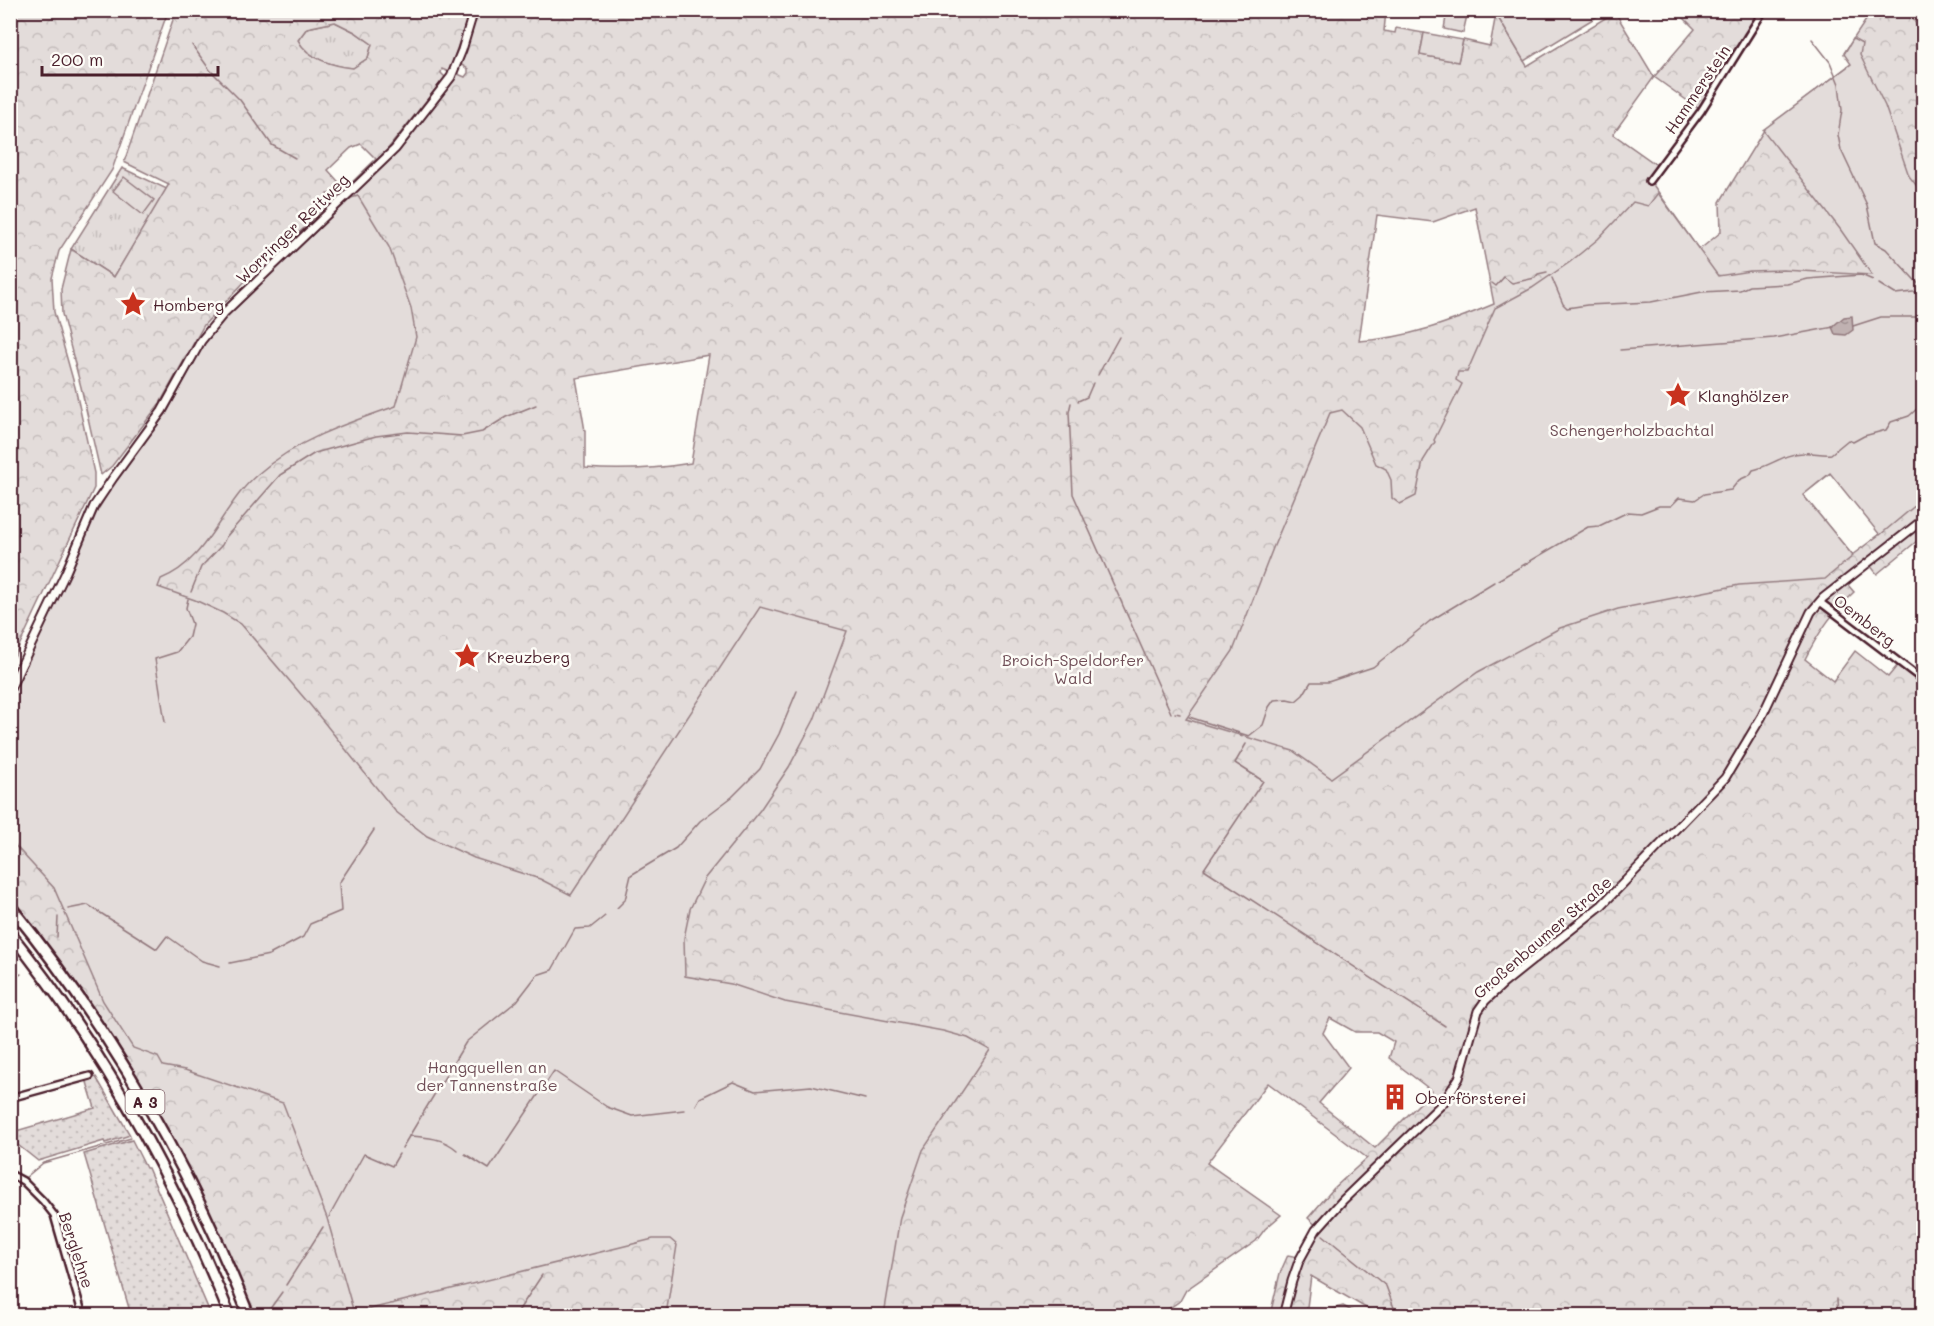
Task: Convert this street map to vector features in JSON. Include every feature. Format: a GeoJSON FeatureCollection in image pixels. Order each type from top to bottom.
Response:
{"type":"FeatureCollection","features":[{"type":"Feature","properties":{"kind":"highway","name":"A 3"},"geometry":{"type":"LineString","coordinates":[[10,906],[79,996],[120,1059],[184,1170],[249,1316]]}},
{"type":"Feature","properties":{"kind":"highway","name":"A 3"},"geometry":{"type":"LineString","coordinates":[[10,933],[63,1004],[103,1065],[168,1177],[193,1228],[230,1316]]}},
{"type":"Feature","properties":{"kind":"street","name":"Worringer Reitweg"},"geometry":{"type":"LineString","coordinates":[[10,689],[66,572],[94,506],[162,411],[201,341],[224,313],[395,149],[451,77],[474,10]]}},
{"type":"Feature","properties":{"kind":"street","name":"Hammerstein"},"geometry":{"type":"LineString","coordinates":[[1649,181],[1701,111],[1764,10]]}},
{"type":"Feature","properties":{"kind":"street","name":"Großenbaumer Straße"},"geometry":{"type":"LineString","coordinates":[[1283,1316],[1299,1261],[1316,1230],[1451,1092],[1464,1065],[1478,1011],[1485,1001],[1602,905],[1725,777],[1762,716],[1803,627],[1820,602],[1923,519]]}},
{"type":"Feature","properties":{"kind":"street","name":"Oemberg"},"geometry":{"type":"LineString","coordinates":[[1820,602],[1923,681]]}},
{"type":"Feature","properties":{"kind":"street"},"geometry":{"type":"LineString","coordinates":[[10,1098],[90,1076]]}},
{"type":"Feature","properties":{"kind":"street","name":"Berglehne"},"geometry":{"type":"LineString","coordinates":[[10,1174],[43,1200],[54,1215],[83,1316]]}},
{"type":"Feature","properties":{"kind":"green space"},"geometry":{"type":"Polygon","coordinates":[[[11,10],[168,11],[112,170],[59,251],[52,278],[54,312],[75,387],[94,473],[94,488],[11,663],[11,10]]]}},
{"type":"Feature","properties":{"kind":"green space"},"geometry":{"type":"Polygon","coordinates":[[[1497,10],[1606,11],[1524,61],[1496,14],[1497,10]]]}},
{"type":"Feature","properties":{"kind":"green space"},"geometry":{"type":"Polygon","coordinates":[[[176,11],[470,11],[449,72],[442,69],[441,73],[445,77],[387,150],[342,194],[327,194],[326,200],[335,200],[282,248],[258,264],[249,277],[204,325],[160,403],[112,466],[101,475],[62,314],[61,289],[71,249],[114,277],[169,184],[124,162],[176,11]],[[335,22],[307,28],[298,40],[302,47],[314,57],[353,68],[368,58],[372,44],[335,22]],[[361,144],[351,148],[328,170],[345,189],[376,159],[361,144]]]}},
{"type":"Feature","properties":{"kind":"green space","name":"Broich-Speldorfer Wald"},"geometry":{"type":"Polygon","coordinates":[[[478,11],[1386,11],[1384,31],[1395,33],[1396,28],[1424,33],[1420,55],[1458,62],[1463,40],[1490,46],[1496,14],[1527,66],[1615,12],[1654,77],[1613,134],[1658,166],[1649,179],[1699,250],[1721,232],[1720,202],[1764,130],[1852,63],[1844,53],[1872,11],[1909,11],[1923,37],[1923,536],[1877,574],[1870,565],[1848,585],[1854,592],[1826,623],[1805,659],[1833,681],[1855,651],[1888,677],[1902,660],[1923,676],[1923,1315],[1378,1315],[1311,1276],[1306,1315],[1270,1315],[1280,1273],[1288,1255],[1303,1258],[1321,1230],[1308,1218],[1334,1188],[1367,1158],[1268,1083],[1207,1163],[1281,1215],[1265,1229],[1256,1241],[1186,1290],[1180,1301],[1159,1315],[615,1316],[589,1310],[587,1316],[256,1315],[189,1170],[125,1056],[83,993],[11,896],[10,697],[90,523],[116,478],[167,412],[202,344],[228,313],[390,158],[438,101],[455,76],[458,74],[465,77],[468,69],[460,64],[478,11]],[[1475,207],[1433,222],[1377,215],[1359,341],[1411,333],[1494,304],[1475,207]],[[709,355],[576,378],[585,431],[585,468],[638,469],[691,463],[709,355]],[[1831,473],[1803,495],[1852,555],[1880,534],[1831,473]],[[1330,1018],[1323,1033],[1349,1068],[1319,1103],[1375,1148],[1432,1091],[1389,1058],[1394,1042],[1377,1032],[1355,1032],[1330,1018]]]}},
{"type":"Feature","properties":{"kind":"green space"},"geometry":{"type":"Polygon","coordinates":[[[1447,11],[1468,11],[1463,33],[1444,29],[1447,11]]]}},
{"type":"Feature","properties":{"kind":"green space"},"geometry":{"type":"Polygon","coordinates":[[[1677,11],[1761,11],[1699,109],[1654,77],[1695,29],[1677,11]]]}},
{"type":"Feature","properties":{"kind":"green space"},"geometry":{"type":"Polygon","coordinates":[[[335,22],[372,44],[368,58],[353,68],[315,57],[302,47],[298,40],[307,28],[335,22]]]}},
{"type":"Feature","properties":{"kind":"green space"},"geometry":{"type":"Polygon","coordinates":[[[1424,33],[1463,40],[1458,62],[1420,55],[1424,33]]]}},
{"type":"Feature","properties":{"kind":"green space","name":"Schengerholzbachtal"},"geometry":{"type":"Polygon","coordinates":[[[1853,39],[1862,44],[1860,55],[1885,106],[1909,176],[1923,194],[1923,499],[1880,535],[1830,473],[1803,495],[1853,556],[1825,579],[1739,585],[1618,609],[1560,628],[1478,672],[1331,778],[1293,751],[1186,719],[1233,651],[1273,548],[1330,413],[1342,410],[1360,427],[1376,464],[1386,469],[1391,480],[1392,498],[1400,504],[1416,496],[1423,461],[1435,442],[1462,384],[1456,380],[1458,372],[1467,372],[1495,308],[1532,288],[1570,262],[1598,239],[1633,202],[1648,206],[1658,193],[1718,276],[1750,271],[1783,270],[1872,275],[1840,229],[1763,130],[1851,64],[1844,54],[1853,39]]]}},
{"type":"Feature","properties":{"kind":"green space"},"geometry":{"type":"Polygon","coordinates":[[[122,168],[167,189],[114,277],[71,249],[122,168]]]}},
{"type":"Feature","properties":{"kind":"green space"},"geometry":{"type":"Polygon","coordinates":[[[124,177],[154,200],[143,215],[113,191],[124,177]]]}},
{"type":"Feature","properties":{"kind":"green space","name":"Hangquellen an der Tannenstraße"},"geometry":{"type":"Polygon","coordinates":[[[358,196],[389,247],[411,308],[416,337],[396,406],[324,433],[273,462],[245,487],[203,546],[177,571],[161,579],[158,587],[195,600],[241,624],[311,706],[395,811],[427,836],[474,858],[540,879],[571,895],[760,607],[847,631],[814,720],[789,767],[760,810],[705,878],[690,909],[684,938],[685,976],[731,984],[785,1002],[943,1031],[968,1038],[990,1050],[923,1150],[900,1217],[884,1315],[666,1315],[677,1245],[670,1239],[653,1239],[354,1313],[327,1218],[283,1103],[185,1070],[163,1066],[158,1057],[133,1048],[103,1001],[54,888],[11,841],[10,697],[90,523],[121,471],[166,414],[204,344],[222,321],[351,198],[358,196]]]}},
{"type":"Feature","properties":{"kind":"green space"},"geometry":{"type":"Polygon","coordinates":[[[96,1077],[130,1135],[38,1161],[18,1145],[16,1131],[95,1108],[86,1079],[96,1077]]]}},
{"type":"Feature","properties":{"kind":"green space"},"geometry":{"type":"Polygon","coordinates":[[[132,1140],[148,1168],[211,1315],[131,1315],[84,1154],[132,1140]]]}},
{"type":"Feature","properties":{"kind":"green space"},"geometry":{"type":"Polygon","coordinates":[[[1343,1306],[1359,1315],[1309,1315],[1343,1306]]]}},
{"type":"Feature","properties":{"kind":"water"},"geometry":{"type":"Polygon","coordinates":[[[1852,316],[1853,330],[1846,335],[1835,334],[1832,327],[1844,317],[1852,316]]]}},
{"type":"Feature","properties":{"kind":"waterway"},"geometry":{"type":"LineString","coordinates":[[156,10],[166,17]]}},
{"type":"Feature","properties":{"kind":"waterway"},"geometry":{"type":"LineString","coordinates":[[1812,39],[1830,62],[1839,84],[1842,110],[1838,135],[1841,150],[1867,205],[1875,243],[1886,249],[1924,290]]}},
{"type":"Feature","properties":{"kind":"waterway"},"geometry":{"type":"LineString","coordinates":[[192,45],[210,70],[240,100],[272,145],[295,158]]}},
{"type":"Feature","properties":{"kind":"waterway"},"geometry":{"type":"LineString","coordinates":[[1492,283],[1496,286],[1504,277],[1512,283],[1535,278],[1538,274],[1547,272]]}},
{"type":"Feature","properties":{"kind":"waterway"},"geometry":{"type":"LineString","coordinates":[[1552,278],[1567,308],[1651,302],[1702,292],[1740,290],[1749,286],[1787,284],[1808,279],[1861,275],[1873,280]]}},
{"type":"Feature","properties":{"kind":"waterway"},"geometry":{"type":"LineString","coordinates":[[1879,284],[1895,294],[1923,291]]}},
{"type":"Feature","properties":{"kind":"waterway"},"geometry":{"type":"LineString","coordinates":[[1853,326],[1881,317],[1924,317]]}},
{"type":"Feature","properties":{"kind":"waterway"},"geometry":{"type":"LineString","coordinates":[[1620,350],[1774,338],[1834,327]]}},
{"type":"Feature","properties":{"kind":"waterway"},"geometry":{"type":"LineString","coordinates":[[1098,375],[1119,337]]}},
{"type":"Feature","properties":{"kind":"waterway"},"geometry":{"type":"LineString","coordinates":[[1078,401],[1087,397],[1093,383]]}},
{"type":"Feature","properties":{"kind":"waterway"},"geometry":{"type":"LineString","coordinates":[[1071,403],[1069,412],[1073,494],[1171,713]]}},
{"type":"Feature","properties":{"kind":"waterway"},"geometry":{"type":"LineString","coordinates":[[191,592],[201,567],[280,475],[315,453],[376,436],[408,432],[462,436],[482,432],[506,417],[536,405]]}},
{"type":"Feature","properties":{"kind":"waterway"},"geometry":{"type":"LineString","coordinates":[[1498,580],[1588,527],[1599,526],[1628,512],[1641,513],[1659,506],[1671,506],[1679,498],[1695,500],[1704,494],[1731,490],[1739,480],[1750,475],[1753,470],[1796,454],[1831,454],[1848,440],[1853,442],[1864,436],[1886,430],[1891,422],[1909,416],[1919,407],[1924,407]]}},
{"type":"Feature","properties":{"kind":"waterway"},"geometry":{"type":"LineString","coordinates":[[1189,717],[1249,736],[1263,725],[1274,700],[1296,701],[1311,682],[1328,682],[1373,667],[1430,621],[1494,582]]}},
{"type":"Feature","properties":{"kind":"waterway"},"geometry":{"type":"LineString","coordinates":[[165,722],[155,659],[177,652],[189,637],[192,624],[186,608],[188,599]]}},
{"type":"Feature","properties":{"kind":"waterway"},"geometry":{"type":"LineString","coordinates":[[617,908],[625,900],[631,875],[676,848],[700,821],[732,797],[760,769],[779,734],[797,691]]}},
{"type":"Feature","properties":{"kind":"waterway"},"geometry":{"type":"LineString","coordinates":[[1175,713],[1180,714]]}},
{"type":"Feature","properties":{"kind":"waterway"},"geometry":{"type":"LineString","coordinates":[[1246,744],[1235,763],[1263,781],[1204,869],[1445,1026]]}},
{"type":"Feature","properties":{"kind":"waterway"},"geometry":{"type":"LineString","coordinates":[[230,963],[269,955],[303,937],[310,924],[341,911],[339,883],[374,830]]}},
{"type":"Feature","properties":{"kind":"waterway"},"geometry":{"type":"LineString","coordinates":[[68,909],[88,905],[157,949],[167,936],[202,961],[220,966]]}},
{"type":"Feature","properties":{"kind":"waterway"},"geometry":{"type":"LineString","coordinates":[[402,1148],[466,1042],[517,1001],[537,975],[552,970],[575,929],[590,928],[605,916]]}},
{"type":"Feature","properties":{"kind":"waterway"},"geometry":{"type":"LineString","coordinates":[[57,937],[58,917]]}},
{"type":"Feature","properties":{"kind":"waterway"},"geometry":{"type":"LineString","coordinates":[[10,980],[21,974]]}},
{"type":"Feature","properties":{"kind":"waterway"},"geometry":{"type":"LineString","coordinates":[[465,1154],[489,1169],[554,1071],[607,1107],[632,1116],[684,1110]]}},
{"type":"Feature","properties":{"kind":"waterway"},"geometry":{"type":"LineString","coordinates":[[696,1105],[700,1098],[733,1082],[755,1091],[811,1086],[865,1099]]}},
{"type":"Feature","properties":{"kind":"waterway"},"geometry":{"type":"LineString","coordinates":[[409,1136],[440,1141],[457,1150]]}},
{"type":"Feature","properties":{"kind":"waterway"},"geometry":{"type":"LineString","coordinates":[[25,1178],[43,1163],[131,1138]]}},
{"type":"Feature","properties":{"kind":"waterway"},"geometry":{"type":"LineString","coordinates":[[329,1217],[364,1154],[392,1166],[399,1154]]}},
{"type":"Feature","properties":{"kind":"waterway"},"geometry":{"type":"LineString","coordinates":[[10,1194],[14,1190]]}},
{"type":"Feature","properties":{"kind":"waterway"},"geometry":{"type":"LineString","coordinates":[[286,1285],[323,1227]]}},
{"type":"Feature","properties":{"kind":"waterway"},"geometry":{"type":"LineString","coordinates":[[1323,1235],[1386,1286],[1397,1316]]}},
{"type":"Feature","properties":{"kind":"waterway"},"geometry":{"type":"LineString","coordinates":[[515,1316],[542,1275]]}},
{"type":"Feature","properties":{"kind":"waterway"},"geometry":{"type":"LineString","coordinates":[[267,1313],[282,1292]]}},
{"type":"Feature","properties":{"kind":"waterway"},"geometry":{"type":"LineString","coordinates":[[1837,1299],[1838,1316]]}},
{"type":"Feature","properties":{"kind":"waterway"},"geometry":{"type":"LineString","coordinates":[[269,1310],[274,1316]]}},
{"type":"Feature","properties":{"kind":"place","name":"Homberg"},"geometry":{"type":"Point","coordinates":[133,304]}},
{"type":"Feature","properties":{"kind":"place","name":"Klanghölzer"},"geometry":{"type":"Point","coordinates":[1678,395]}},
{"type":"Feature","properties":{"kind":"place","name":"Kreuzberg"},"geometry":{"type":"Point","coordinates":[467,656]}},
{"type":"Feature","properties":{"kind":"place","name":"Oberförsterei"},"geometry":{"type":"Point","coordinates":[1395,1097]}}]}
